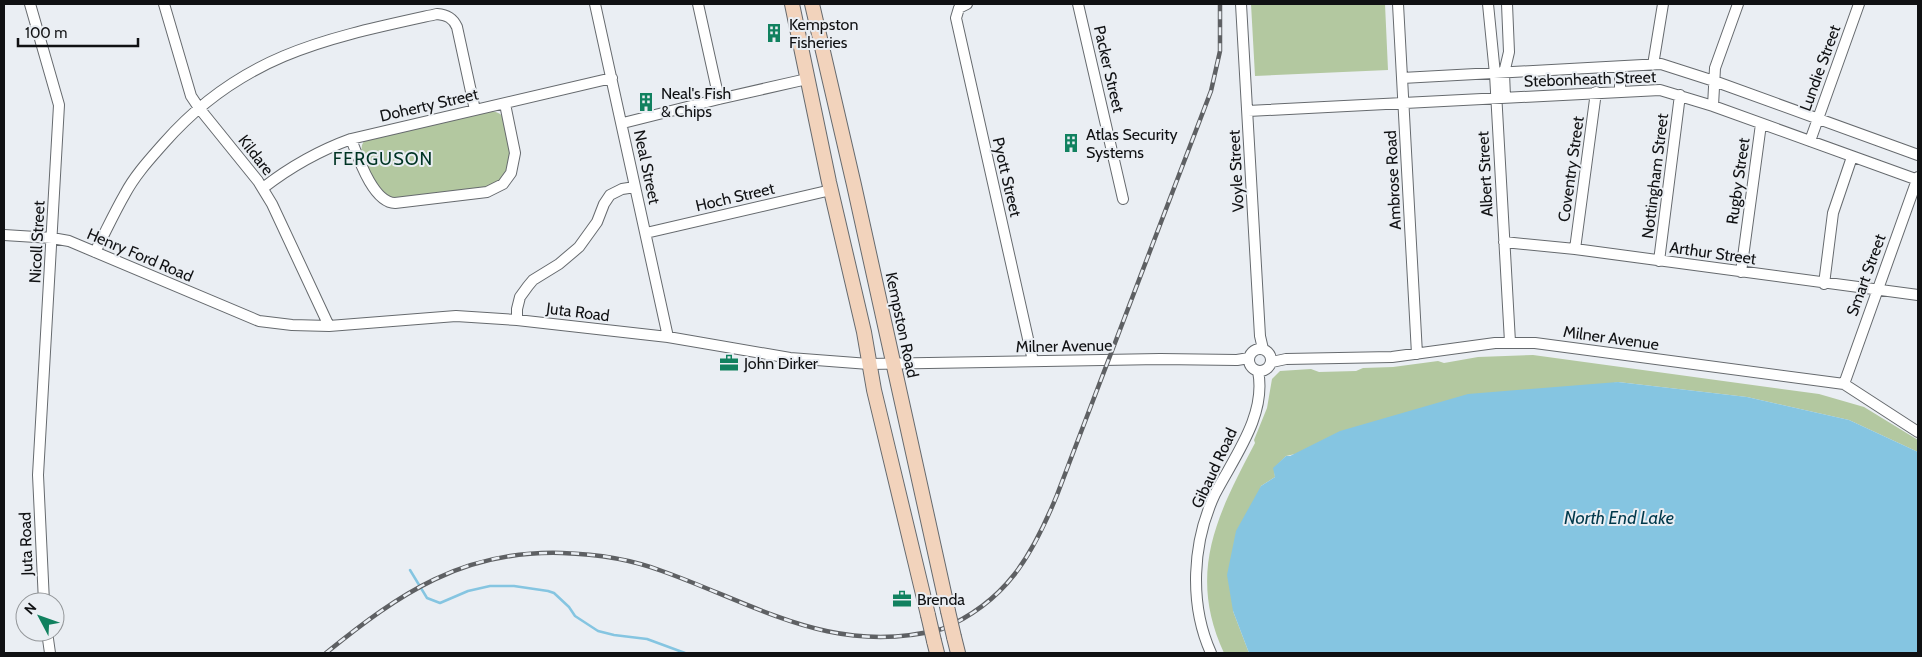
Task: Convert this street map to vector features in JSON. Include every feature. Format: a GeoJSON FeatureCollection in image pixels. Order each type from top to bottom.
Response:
{"type":"FeatureCollection","features":[{"type":"Feature","properties":{"kind":"main road"},"geometry":{"type":"LineString","coordinates":[[792,4],[874,390],[936,647]]}},
{"type":"Feature","properties":{"kind":"main road","name":"Kempston Road"},"geometry":{"type":"LineString","coordinates":[[812,4],[958,653]]}},
{"type":"Feature","properties":{"kind":"street","name":"Nicoll Street"},"geometry":{"type":"LineString","coordinates":[[30,4],[59,105],[38,486]]}},
{"type":"Feature","properties":{"kind":"street","name":"Kildare"},"geometry":{"type":"LineString","coordinates":[[164,4],[192,96],[199,108],[263,188],[290,240],[329,326]]}},
{"type":"Feature","properties":{"kind":"street","name":"Neal Street"},"geometry":{"type":"LineString","coordinates":[[595,4],[623,124],[668,337]]}},
{"type":"Feature","properties":{"kind":"street"},"geometry":{"type":"LineString","coordinates":[[698,4],[719,99]]}},
{"type":"Feature","properties":{"kind":"street","name":"Pyott Street"},"geometry":{"type":"LineString","coordinates":[[967,4],[959,8],[956,18],[1033,361]]}},
{"type":"Feature","properties":{"kind":"street","name":"Packer Street"},"geometry":{"type":"LineString","coordinates":[[1078,4],[1123,199]]}},
{"type":"Feature","properties":{"kind":"street","name":"Voyle Street"},"geometry":{"type":"LineString","coordinates":[[1241,4],[1260,360]]}},
{"type":"Feature","properties":{"kind":"street","name":"Ambrose Road"},"geometry":{"type":"LineString","coordinates":[[1398,4],[1417,354]]}},
{"type":"Feature","properties":{"kind":"street","name":"Albert Street"},"geometry":{"type":"LineString","coordinates":[[1488,4],[1499,73],[1504,242],[1510,342]]}},
{"type":"Feature","properties":{"kind":"street","name":"Albert Street"},"geometry":{"type":"LineString","coordinates":[[1499,73],[1509,52],[1507,4]]}},
{"type":"Feature","properties":{"kind":"street"},"geometry":{"type":"LineString","coordinates":[[1653,65],[1663,4]]}},
{"type":"Feature","properties":{"kind":"street"},"geometry":{"type":"LineString","coordinates":[[1713,106],[1715,68],[1738,4]]}},
{"type":"Feature","properties":{"kind":"street","name":"Lundie Street"},"geometry":{"type":"LineString","coordinates":[[1810,142],[1859,4]]}},
{"type":"Feature","properties":{"kind":"street"},"geometry":{"type":"LineString","coordinates":[[95,252],[136,177],[173,132],[218,92],[251,72],[303,48],[336,37],[437,14],[449,17],[457,27],[475,110]]}},
{"type":"Feature","properties":{"kind":"street","name":"Stebonheath Street"},"geometry":{"type":"LineString","coordinates":[[1402,78],[1667,65],[1918,155]]}},
{"type":"Feature","properties":{"kind":"street"},"geometry":{"type":"LineString","coordinates":[[1620,67],[1620,91]]}},
{"type":"Feature","properties":{"kind":"street","name":"Doherty Street"},"geometry":{"type":"LineString","coordinates":[[263,188],[299,162],[324,149],[351,139],[612,78]]}},
{"type":"Feature","properties":{"kind":"street"},"geometry":{"type":"LineString","coordinates":[[623,124],[807,79]]}},
{"type":"Feature","properties":{"kind":"street","name":"Stebonheath Street"},"geometry":{"type":"LineString","coordinates":[[1248,111],[1653,89],[1680,95],[1713,106],[1918,179]]}},
{"type":"Feature","properties":{"kind":"street","name":"Coventry Street"},"geometry":{"type":"LineString","coordinates":[[1575,250],[1596,92]]}},
{"type":"Feature","properties":{"kind":"street","name":"Nottingham Street"},"geometry":{"type":"LineString","coordinates":[[1659,261],[1680,95]]}},
{"type":"Feature","properties":{"kind":"street"},"geometry":{"type":"LineString","coordinates":[[351,139],[376,193],[387,202],[395,203],[487,192],[503,184],[511,173],[515,160],[513,138],[504,104]]}},
{"type":"Feature","properties":{"kind":"street","name":"Rugby Street"},"geometry":{"type":"LineString","coordinates":[[1741,272],[1761,124]]}},
{"type":"Feature","properties":{"kind":"street"},"geometry":{"type":"LineString","coordinates":[[1824,284],[1833,213],[1852,157]]}},
{"type":"Feature","properties":{"kind":"street","name":"Smart Street"},"geometry":{"type":"LineString","coordinates":[[1844,384],[1918,179]]}},
{"type":"Feature","properties":{"kind":"street"},"geometry":{"type":"LineString","coordinates":[[518,320],[517,308],[520,297],[533,280],[560,264],[579,247],[597,222],[604,204],[610,195],[635,187]]}},
{"type":"Feature","properties":{"kind":"street","name":"Hoch Street"},"geometry":{"type":"LineString","coordinates":[[646,232],[831,190]]}},
{"type":"Feature","properties":{"kind":"street","name":"Henry Ford Road"},"geometry":{"type":"LineString","coordinates":[[4,235],[52,238],[69,242],[259,321]]}},
{"type":"Feature","properties":{"kind":"street","name":"Arthur Street"},"geometry":{"type":"LineString","coordinates":[[1504,242],[1918,295]]}},
{"type":"Feature","properties":{"kind":"street","name":"Juta Road"},"geometry":{"type":"LineString","coordinates":[[259,321],[292,325],[329,326],[456,316],[518,320],[668,337],[790,358],[892,364]]}},
{"type":"Feature","properties":{"kind":"street","name":"Milner Avenue"},"geometry":{"type":"LineString","coordinates":[[892,364],[1378,358],[1510,342],[1535,343],[1844,384],[1918,432]]}},
{"type":"Feature","properties":{"kind":"street","name":"Gibaud Road"},"geometry":{"type":"LineString","coordinates":[[1211,653],[1204,636],[1197,603],[1196,580],[1199,548],[1207,516],[1215,495],[1250,428],[1258,404],[1261,383],[1260,360]]}},
{"type":"Feature","properties":{"kind":"street","name":"Juta Road"},"geometry":{"type":"LineString","coordinates":[[38,486],[43,592]]}},
{"type":"Feature","properties":{"kind":"green space"},"geometry":{"type":"Polygon","coordinates":[[[1251,4],[1385,4],[1388,70],[1255,76],[1251,4]]]}},
{"type":"Feature","properties":{"kind":"green space"},"geometry":{"type":"Polygon","coordinates":[[[490,111],[502,116],[509,143],[509,168],[499,181],[490,187],[391,199],[381,193],[361,153],[364,141],[490,111]]]}},
{"type":"Feature","properties":{"kind":"green space"},"geometry":{"type":"Polygon","coordinates":[[[1533,355],[1819,394],[1864,407],[1918,440],[1918,452],[1849,420],[1747,397],[1618,382],[1286,456],[1274,468],[1275,477],[1261,486],[1233,611],[1249,653],[1224,653],[1213,624],[1208,597],[1208,570],[1211,545],[1229,495],[1255,443],[1254,440],[1267,408],[1272,379],[1280,371],[1311,369],[1319,372],[1356,371],[1363,368],[1393,367],[1438,361],[1444,363],[1478,357],[1533,355]]]}},
{"type":"Feature","properties":{"kind":"water","name":"North End Lake"},"geometry":{"type":"Polygon","coordinates":[[[1618,382],[1747,397],[1849,420],[1918,452],[1918,653],[1249,653],[1233,611],[1227,575],[1236,531],[1261,486],[1275,477],[1273,468],[1286,456],[1290,456],[1340,431],[1468,394],[1618,382]]]}},
{"type":"Feature","properties":{"kind":"waterway"},"geometry":{"type":"LineString","coordinates":[[410,570],[427,598],[440,603],[468,591],[490,586],[514,586],[548,591],[554,593],[569,607],[575,616],[598,631],[647,639],[685,653]]}},
{"type":"Feature","properties":{"kind":"railway"},"geometry":{"type":"LineString","coordinates":[[326,653],[380,612],[407,594],[435,579],[494,559],[526,554],[562,553],[587,555],[638,563],[798,624],[866,637],[903,636],[942,629],[964,618],[983,605],[1000,591],[1027,557],[1057,495],[1211,91],[1220,51],[1220,4]]}},
{"type":"Feature","properties":{"kind":"place","name":"Kempston Fisheries"},"geometry":{"type":"Point","coordinates":[774,33]}},
{"type":"Feature","properties":{"kind":"place","name":"Neal's Fish & Chips"},"geometry":{"type":"Point","coordinates":[646,102]}},
{"type":"Feature","properties":{"kind":"place","name":"Atlas Security Systems"},"geometry":{"type":"Point","coordinates":[1071,143]}},
{"type":"Feature","properties":{"kind":"place","name":"John Dirker"},"geometry":{"type":"Point","coordinates":[729,363]}},
{"type":"Feature","properties":{"kind":"place","name":"Brenda"},"geometry":{"type":"Point","coordinates":[902,599]}},
{"type":"Feature","properties":{"kind":"district","name":"FERGUSON"},"geometry":{"type":"Point","coordinates":[383,159]}}]}
